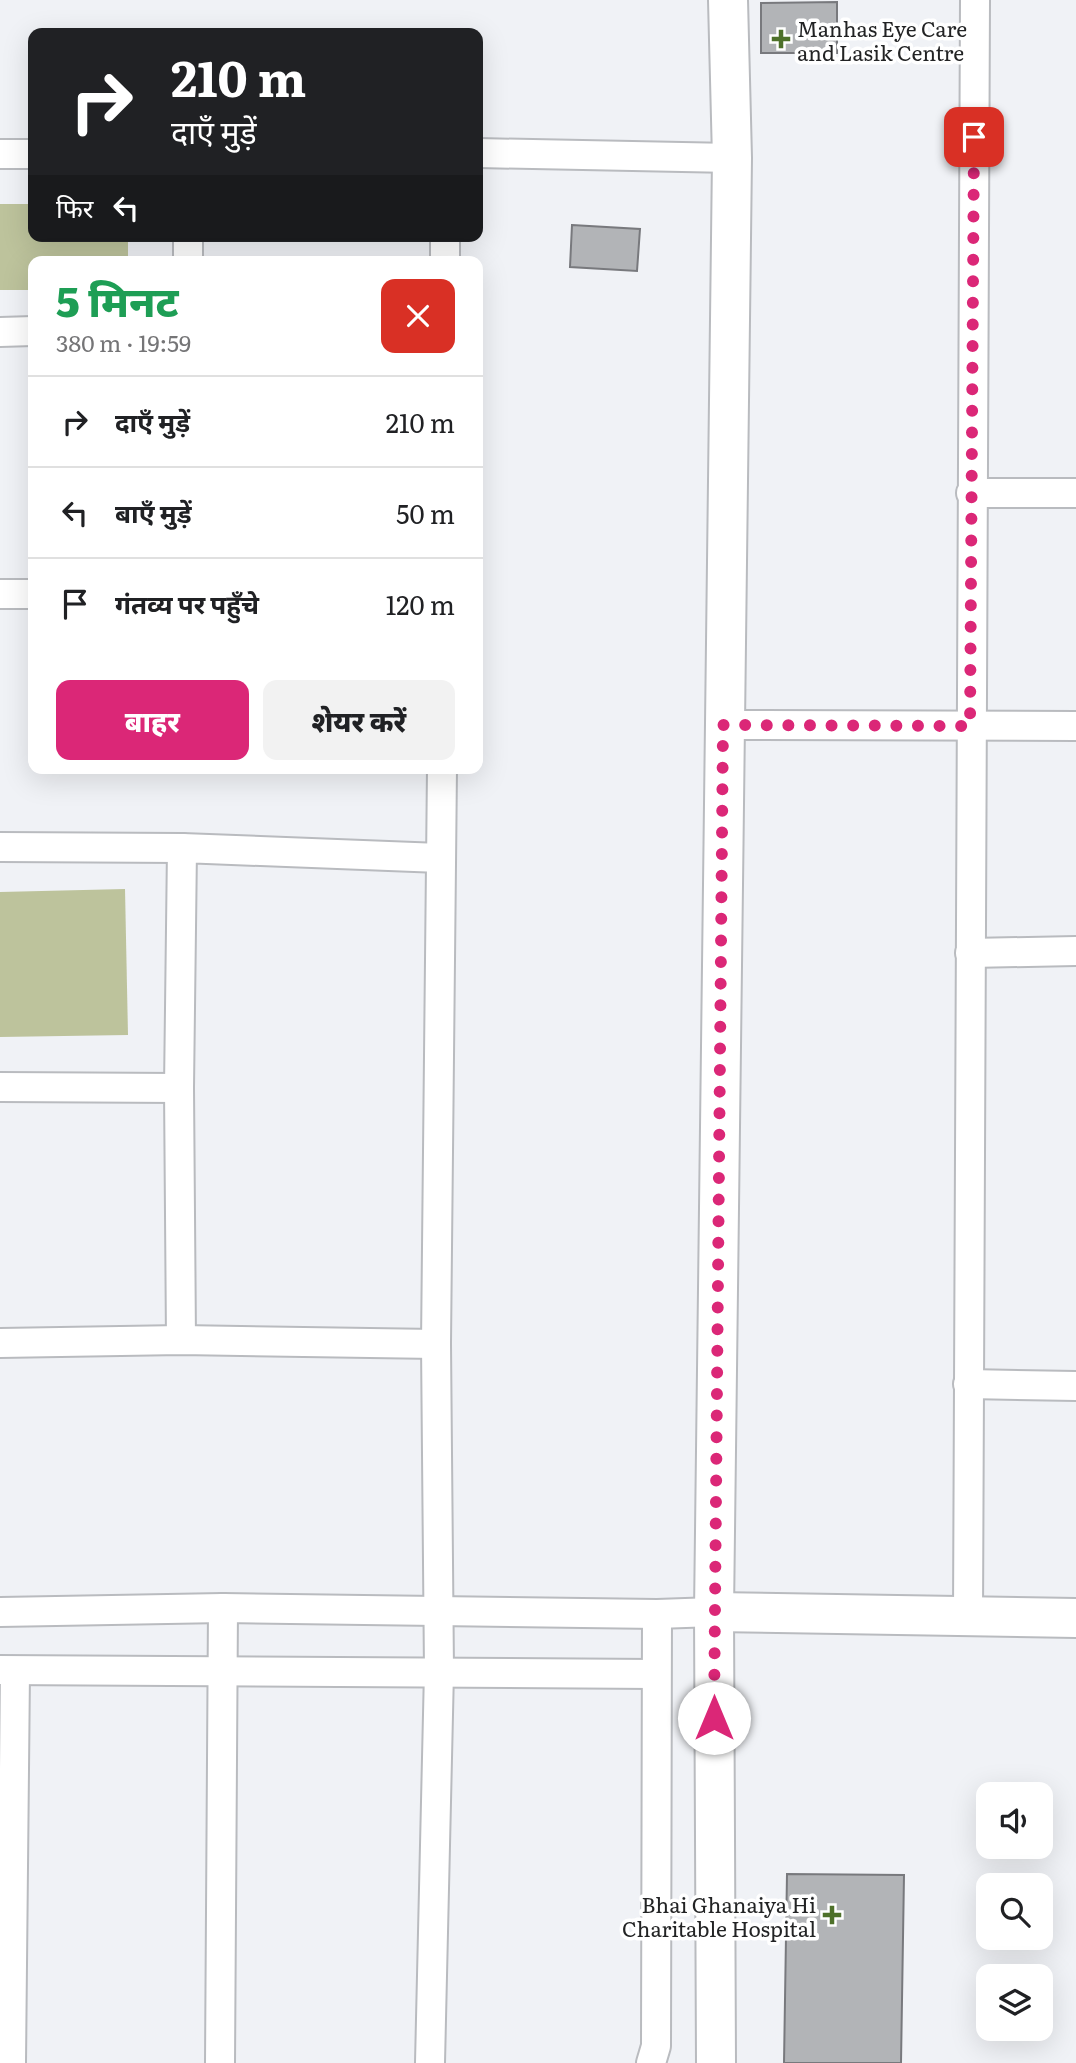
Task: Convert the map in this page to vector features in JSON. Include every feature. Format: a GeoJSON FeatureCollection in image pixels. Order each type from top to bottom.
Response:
{"type":"FeatureCollection","features":[{"type":"Feature","properties":{"kind":"street"},"geometry":{"type":"LineString","coordinates":[[716,2063],[713,1612],[732,158],[729,0]]}},
{"type":"Feature","properties":{"kind":"street"},"geometry":{"type":"LineString","coordinates":[[968,1616],[975,0]]}},
{"type":"Feature","properties":{"kind":"street"},"geometry":{"type":"LineString","coordinates":[[0,153],[28,154]]}},
{"type":"Feature","properties":{"kind":"street"},"geometry":{"type":"LineString","coordinates":[[483,153],[732,158]]}},
{"type":"Feature","properties":{"kind":"street"},"geometry":{"type":"LineString","coordinates":[[0,332],[28,331]]}},
{"type":"Feature","properties":{"kind":"street"},"geometry":{"type":"LineString","coordinates":[[971,493],[1076,493]]}},
{"type":"Feature","properties":{"kind":"street"},"geometry":{"type":"LineString","coordinates":[[0,594],[28,594]]}},
{"type":"Feature","properties":{"kind":"street"},"geometry":{"type":"LineString","coordinates":[[723,725],[1076,726]]}},
{"type":"Feature","properties":{"kind":"street"},"geometry":{"type":"LineString","coordinates":[[430,2063],[439,1671],[436,1345],[442,774]]}},
{"type":"Feature","properties":{"kind":"street"},"geometry":{"type":"LineString","coordinates":[[0,847],[182,848],[440,858]]}},
{"type":"Feature","properties":{"kind":"street"},"geometry":{"type":"LineString","coordinates":[[181,1340],[179,1088],[182,848]]}},
{"type":"Feature","properties":{"kind":"street"},"geometry":{"type":"LineString","coordinates":[[970,953],[1076,951]]}},
{"type":"Feature","properties":{"kind":"street"},"geometry":{"type":"LineString","coordinates":[[0,1087],[179,1088]]}},
{"type":"Feature","properties":{"kind":"street"},"geometry":{"type":"LineString","coordinates":[[0,1343],[181,1340],[436,1345]]}},
{"type":"Feature","properties":{"kind":"street"},"geometry":{"type":"LineString","coordinates":[[968,1384],[1076,1385]]}},
{"type":"Feature","properties":{"kind":"street"},"geometry":{"type":"LineString","coordinates":[[220,2063],[223,1608]]}},
{"type":"Feature","properties":{"kind":"street"},"geometry":{"type":"LineString","coordinates":[[0,1612],[223,1608],[1076,1618]]}},
{"type":"Feature","properties":{"kind":"street"},"geometry":{"type":"LineString","coordinates":[[651,2063],[656,2046],[657,1614]]}},
{"type":"Feature","properties":{"kind":"street"},"geometry":{"type":"LineString","coordinates":[[11,2063],[8,1670],[655,1674]]}},
{"type":"Feature","properties":{"kind":"green space"},"geometry":{"type":"Polygon","coordinates":[[[0,204],[28,204],[28,242],[128,242],[128,256],[28,256],[28,290],[0,290],[0,204]]]}},
{"type":"Feature","properties":{"kind":"green space"},"geometry":{"type":"Polygon","coordinates":[[[125,889],[128,1035],[0,1037],[0,892],[125,889]]]}},
{"type":"Feature","properties":{"kind":"building"},"geometry":{"type":"Polygon","coordinates":[[[837,2],[837,53],[761,53],[761,3],[837,2]]]}},
{"type":"Feature","properties":{"kind":"building"},"geometry":{"type":"Polygon","coordinates":[[[572,225],[640,229],[637,271],[570,267],[572,225]]]}},
{"type":"Feature","properties":{"kind":"building"},"geometry":{"type":"Polygon","coordinates":[[[787,1874],[904,1875],[901,2063],[784,2063],[787,1874]]]}},
{"type":"Feature","properties":{"kind":"place","name":"Manhas Eye Care and Lasik Centre"},"geometry":{"type":"Point","coordinates":[781,39]}},
{"type":"Feature","properties":{"kind":"place","name":"Bhai Ghanaiya Hi Charitable Hospital"},"geometry":{"type":"Point","coordinates":[832,1915]}},
{"type":"Feature","properties":{"kind":"route"},"geometry":{"type":"LineString","coordinates":[[714,1718],[723,725],[970,726],[974,137]]}}]}
